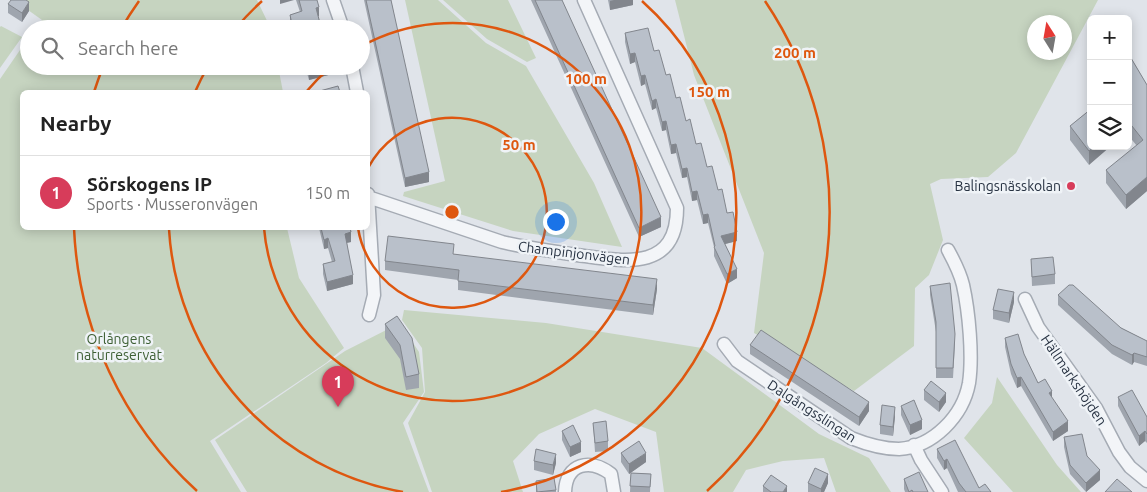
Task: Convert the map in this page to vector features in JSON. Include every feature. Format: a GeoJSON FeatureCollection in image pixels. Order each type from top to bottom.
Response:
{"type":"FeatureCollection","features":[{"type":"Feature","properties":{"kind":"street"},"geometry":{"type":"LineString","coordinates":[[333,0],[340,20]]}},
{"type":"Feature","properties":{"kind":"street","name":"Champinjonvägen"},"geometry":{"type":"LineString","coordinates":[[370,196],[502,242],[522,247],[624,261],[649,258],[666,246],[675,229],[677,208],[584,0]]}},
{"type":"Feature","properties":{"kind":"street"},"geometry":{"type":"LineString","coordinates":[[354,75],[357,90]]}},
{"type":"Feature","properties":{"kind":"street"},"geometry":{"type":"LineString","coordinates":[[369,315],[374,295],[370,228]]}},
{"type":"Feature","properties":{"kind":"street","name":"Dalgångsslingan"},"geometry":{"type":"LineString","coordinates":[[724,344],[737,362],[851,438],[870,446],[899,448],[914,445],[938,433],[954,417],[963,402],[968,384],[968,331],[964,286],[948,250]]}},
{"type":"Feature","properties":{"kind":"street","name":"Hällmarkshöjden"},"geometry":{"type":"LineString","coordinates":[[1024,299],[1038,327],[1096,408],[1119,452],[1130,467],[1147,481]]}},
{"type":"Feature","properties":{"kind":"street"},"geometry":{"type":"LineString","coordinates":[[914,445],[921,460],[942,492]]}},
{"type":"Feature","properties":{"kind":"street"},"geometry":{"type":"LineString","coordinates":[[565,492],[566,483],[575,468],[596,464],[611,474],[614,492]]}},
{"type":"Feature","properties":{"kind":"green space"},"geometry":{"type":"Polygon","coordinates":[[[14,0],[257,0],[267,20],[42,20],[14,0]]]}},
{"type":"Feature","properties":{"kind":"green space"},"geometry":{"type":"Polygon","coordinates":[[[405,0],[438,0],[486,43],[526,66],[594,183],[622,247],[513,231],[403,196],[404,192],[445,181],[405,0]]]}},
{"type":"Feature","properties":{"kind":"green space"},"geometry":{"type":"Polygon","coordinates":[[[443,0],[508,0],[536,58],[527,62],[487,39],[443,0]]]}},
{"type":"Feature","properties":{"kind":"green space"},"geometry":{"type":"Polygon","coordinates":[[[675,0],[1098,0],[1090,15],[1087,15],[1087,21],[1072,49],[1072,15],[1027,15],[1027,60],[1066,60],[1016,153],[988,177],[941,179],[930,184],[943,240],[929,275],[915,288],[914,346],[854,391],[754,333],[764,253],[694,75],[675,0]]]}},
{"type":"Feature","properties":{"kind":"green space"},"geometry":{"type":"Polygon","coordinates":[[[0,27],[20,36],[20,40],[0,68],[0,27]]]}},
{"type":"Feature","properties":{"kind":"green space","name":"Orlångens naturreservat"},"geometry":{"type":"Polygon","coordinates":[[[20,50],[20,75],[280,75],[283,90],[20,90],[20,230],[287,230],[299,278],[344,348],[326,363],[210,441],[241,492],[0,492],[0,79],[20,50]]]}},
{"type":"Feature","properties":{"kind":"green space"},"geometry":{"type":"Polygon","coordinates":[[[404,310],[546,323],[702,348],[819,434],[869,458],[891,492],[836,492],[824,458],[783,461],[746,470],[733,492],[664,492],[656,432],[595,409],[539,434],[513,461],[523,492],[432,492],[408,423],[425,392],[422,348],[402,320],[404,310]]]}},
{"type":"Feature","properties":{"kind":"green space"},"geometry":{"type":"Polygon","coordinates":[[[400,323],[419,352],[424,392],[403,423],[429,492],[247,492],[215,440],[345,351],[400,323]]]}},
{"type":"Feature","properties":{"kind":"green space"},"geometry":{"type":"Polygon","coordinates":[[[997,377],[1057,465],[1081,492],[1013,492],[964,438],[992,403],[997,377]]]}},
{"type":"Feature","properties":{"kind":"building"},"geometry":{"type":"Polygon","coordinates":[[[11,0],[26,0],[29,2],[22,13],[8,4],[11,0]]]}},
{"type":"Feature","properties":{"kind":"building"},"geometry":{"type":"Polygon","coordinates":[[[299,0],[317,0],[319,7],[316,8],[319,20],[291,20],[290,15],[302,11],[299,0]]]}},
{"type":"Feature","properties":{"kind":"building"},"geometry":{"type":"Polygon","coordinates":[[[366,0],[391,0],[429,172],[405,178],[366,0]]]}},
{"type":"Feature","properties":{"kind":"building"},"geometry":{"type":"Polygon","coordinates":[[[535,0],[562,0],[661,217],[639,228],[535,0]]]}},
{"type":"Feature","properties":{"kind":"building"},"geometry":{"type":"Polygon","coordinates":[[[648,28],[654,51],[659,50],[666,75],[670,74],[676,98],[680,97],[686,121],[690,119],[696,144],[701,143],[707,167],[712,166],[718,190],[722,189],[727,213],[733,212],[737,232],[721,236],[737,269],[727,274],[714,247],[708,214],[703,215],[697,191],[692,192],[687,168],[682,169],[676,144],[671,145],[666,121],[662,122],[656,99],[652,101],[645,75],[641,76],[635,53],[630,54],[625,33],[648,28]]]}},
{"type":"Feature","properties":{"kind":"building"},"geometry":{"type":"Polygon","coordinates":[[[1132,60],[1147,85],[1147,177],[1126,195],[1106,170],[1143,140],[1132,126],[1132,60]]]}},
{"type":"Feature","properties":{"kind":"building"},"geometry":{"type":"Polygon","coordinates":[[[338,86],[339,90],[323,90],[338,86]]]}},
{"type":"Feature","properties":{"kind":"building"},"geometry":{"type":"Polygon","coordinates":[[[1087,112],[1087,148],[1070,126],[1087,112]]]}},
{"type":"Feature","properties":{"kind":"building"},"geometry":{"type":"Polygon","coordinates":[[[322,230],[350,230],[351,232],[345,234],[353,275],[327,282],[323,264],[335,261],[328,238],[324,240],[322,230]]]}},
{"type":"Feature","properties":{"kind":"building"},"geometry":{"type":"Polygon","coordinates":[[[388,236],[454,244],[453,254],[657,279],[653,305],[458,281],[459,270],[385,261],[388,236]]]}},
{"type":"Feature","properties":{"kind":"building"},"geometry":{"type":"Polygon","coordinates":[[[1053,257],[1055,274],[1032,277],[1031,259],[1053,257]]]}},
{"type":"Feature","properties":{"kind":"building"},"geometry":{"type":"Polygon","coordinates":[[[950,283],[955,334],[953,368],[936,368],[936,322],[930,286],[950,283]]]}},
{"type":"Feature","properties":{"kind":"building"},"geometry":{"type":"Polygon","coordinates":[[[1069,285],[1073,285],[1121,328],[1147,341],[1147,357],[1134,353],[1132,355],[1112,345],[1058,295],[1069,285]]]}},
{"type":"Feature","properties":{"kind":"building"},"geometry":{"type":"Polygon","coordinates":[[[998,289],[1014,292],[1009,313],[993,310],[998,289]]]}},
{"type":"Feature","properties":{"kind":"building"},"geometry":{"type":"Polygon","coordinates":[[[397,316],[412,338],[419,374],[406,377],[400,345],[385,324],[397,316]]]}},
{"type":"Feature","properties":{"kind":"building"},"geometry":{"type":"Polygon","coordinates":[[[761,330],[869,402],[859,417],[750,345],[761,330]]]}},
{"type":"Feature","properties":{"kind":"building"},"geometry":{"type":"Polygon","coordinates":[[[1018,334],[1024,354],[1038,383],[1045,379],[1052,391],[1049,393],[1068,421],[1053,432],[1021,377],[1017,378],[1011,364],[1005,338],[1018,334]]]}},
{"type":"Feature","properties":{"kind":"building"},"geometry":{"type":"Polygon","coordinates":[[[931,381],[946,393],[939,402],[924,390],[931,381]]]}},
{"type":"Feature","properties":{"kind":"building"},"geometry":{"type":"Polygon","coordinates":[[[1132,390],[1147,417],[1147,434],[1145,431],[1139,436],[1118,397],[1132,390]]]}},
{"type":"Feature","properties":{"kind":"building"},"geometry":{"type":"Polygon","coordinates":[[[914,400],[922,420],[910,425],[901,406],[914,400]]]}},
{"type":"Feature","properties":{"kind":"building"},"geometry":{"type":"Polygon","coordinates":[[[882,405],[895,407],[893,427],[880,425],[882,405]]]}},
{"type":"Feature","properties":{"kind":"building"},"geometry":{"type":"Polygon","coordinates":[[[606,421],[608,441],[595,443],[593,423],[606,421]]]}},
{"type":"Feature","properties":{"kind":"building"},"geometry":{"type":"Polygon","coordinates":[[[573,425],[581,442],[570,447],[562,431],[573,425]]]}},
{"type":"Feature","properties":{"kind":"building"},"geometry":{"type":"Polygon","coordinates":[[[1082,434],[1087,456],[1100,470],[1086,483],[1070,465],[1064,437],[1082,434]]]}},
{"type":"Feature","properties":{"kind":"building"},"geometry":{"type":"Polygon","coordinates":[[[955,440],[979,488],[985,484],[991,492],[966,492],[959,483],[947,459],[944,461],[937,449],[955,440]]]}},
{"type":"Feature","properties":{"kind":"building"},"geometry":{"type":"Polygon","coordinates":[[[639,441],[646,453],[629,464],[621,453],[639,441]]]}},
{"type":"Feature","properties":{"kind":"building"},"geometry":{"type":"Polygon","coordinates":[[[536,449],[556,454],[553,465],[534,461],[536,449]]]}},
{"type":"Feature","properties":{"kind":"building"},"geometry":{"type":"Polygon","coordinates":[[[815,468],[828,474],[821,489],[808,483],[815,468]]]}},
{"type":"Feature","properties":{"kind":"building"},"geometry":{"type":"Polygon","coordinates":[[[919,472],[928,492],[913,492],[912,490],[909,492],[904,479],[919,472]]]}},
{"type":"Feature","properties":{"kind":"building"},"geometry":{"type":"Polygon","coordinates":[[[631,473],[651,474],[650,487],[630,486],[631,473]]]}},
{"type":"Feature","properties":{"kind":"building"},"geometry":{"type":"Polygon","coordinates":[[[771,475],[787,486],[783,492],[771,492],[763,486],[771,475]]]}},
{"type":"Feature","properties":{"kind":"building"},"geometry":{"type":"Polygon","coordinates":[[[554,478],[556,490],[537,492],[536,481],[554,478]]]}},
{"type":"Feature","properties":{"kind":"building"},"geometry":{"type":"Polygon","coordinates":[[[1117,479],[1132,492],[1105,492],[1117,479]]]}},
{"type":"Feature","properties":{"kind":"place","name":"Balingsnässkolan"},"geometry":{"type":"Point","coordinates":[1071,186]}},
{"type":"Feature","properties":{"kind":"place","name":"Sörskogens IP"},"geometry":{"type":"Point","coordinates":[338,407]}}]}
